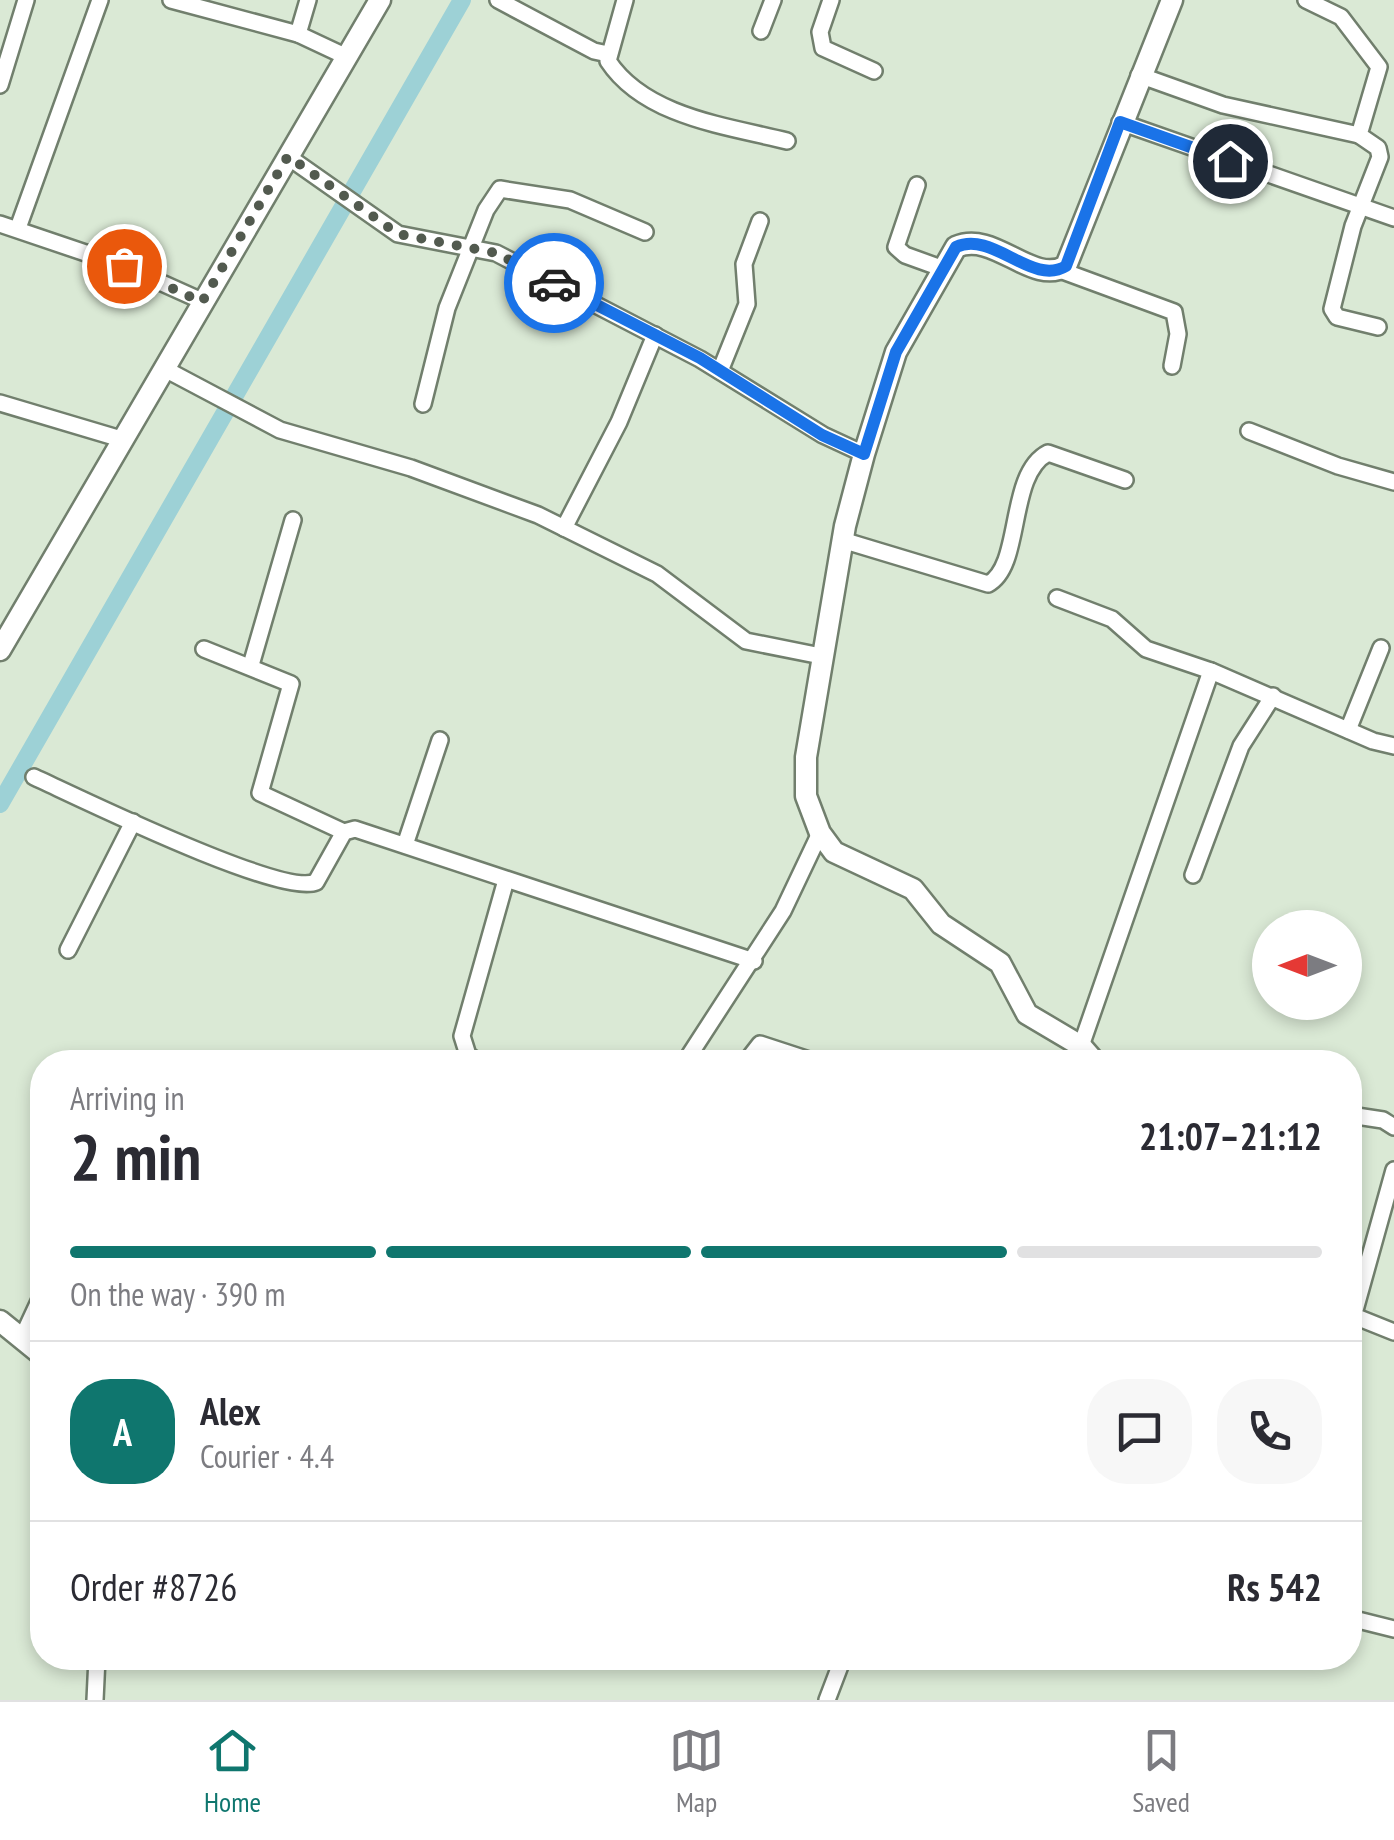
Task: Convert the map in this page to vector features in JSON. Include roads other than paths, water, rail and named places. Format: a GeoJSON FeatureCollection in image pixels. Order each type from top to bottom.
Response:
{"type":"FeatureCollection","features":[{"type":"Feature","properties":{"kind":"street"},"geometry":{"type":"LineString","coordinates":[[0,85],[26,0]]}},
{"type":"Feature","properties":{"kind":"street"},"geometry":{"type":"LineString","coordinates":[[18,228],[100,0]]}},
{"type":"Feature","properties":{"kind":"street"},"geometry":{"type":"LineString","coordinates":[[170,0],[298,34],[347,57]]}},
{"type":"Feature","properties":{"kind":"street"},"geometry":{"type":"LineString","coordinates":[[298,34],[308,0]]}},
{"type":"Feature","properties":{"kind":"street"},"geometry":{"type":"LineString","coordinates":[[0,650],[121,439],[172,374],[202,302],[295,160],[380,0]]}},
{"type":"Feature","properties":{"kind":"street"},"geometry":{"type":"LineString","coordinates":[[498,0],[594,51],[608,54]]}},
{"type":"Feature","properties":{"kind":"street"},"geometry":{"type":"LineString","coordinates":[[625,0],[608,54],[614,69],[653,101],[787,141]]}},
{"type":"Feature","properties":{"kind":"street"},"geometry":{"type":"LineString","coordinates":[[761,31],[773,0]]}},
{"type":"Feature","properties":{"kind":"street"},"geometry":{"type":"LineString","coordinates":[[831,0],[820,32],[823,48],[874,71]]}},
{"type":"Feature","properties":{"kind":"street"},"geometry":{"type":"LineString","coordinates":[[1060,270],[1071,258],[1120,122],[1172,0]]}},
{"type":"Feature","properties":{"kind":"street"},"geometry":{"type":"LineString","coordinates":[[1306,0],[1341,16],[1378,67],[1359,135]]}},
{"type":"Feature","properties":{"kind":"street"},"geometry":{"type":"LineString","coordinates":[[1139,75],[1222,105],[1359,135],[1380,151],[1339,278],[1333,314],[1378,326]]}},
{"type":"Feature","properties":{"kind":"street"},"geometry":{"type":"LineString","coordinates":[[1120,122],[1394,218]]}},
{"type":"Feature","properties":{"kind":"street"},"geometry":{"type":"LineString","coordinates":[[295,160],[398,234],[496,253],[720,370],[822,435],[864,454]]}},
{"type":"Feature","properties":{"kind":"street"},"geometry":{"type":"LineString","coordinates":[[917,185],[896,247],[941,268]]}},
{"type":"Feature","properties":{"kind":"street"},"geometry":{"type":"LineString","coordinates":[[423,404],[438,332],[493,196],[508,188],[570,200],[645,232]]}},
{"type":"Feature","properties":{"kind":"street"},"geometry":{"type":"LineString","coordinates":[[720,370],[747,304],[744,264],[760,221]]}},
{"type":"Feature","properties":{"kind":"street"},"geometry":{"type":"LineString","coordinates":[[0,224],[124,266],[202,302]]}},
{"type":"Feature","properties":{"kind":"street"},"geometry":{"type":"LineString","coordinates":[[1082,1050],[1027,1014],[1000,962],[941,924],[913,888],[834,852],[820,833],[806,796],[806,757],[842,540],[864,454],[896,352],[956,247],[966,242],[1010,254],[1038,268],[1060,270],[1174,312],[1178,334],[1172,366]]}},
{"type":"Feature","properties":{"kind":"street"},"geometry":{"type":"LineString","coordinates":[[564,528],[618,422],[655,335]]}},
{"type":"Feature","properties":{"kind":"street"},"geometry":{"type":"LineString","coordinates":[[172,374],[280,430],[410,468],[564,528],[657,574],[737,636],[821,656]]}},
{"type":"Feature","properties":{"kind":"street"},"geometry":{"type":"LineString","coordinates":[[0,402],[121,439]]}},
{"type":"Feature","properties":{"kind":"street"},"geometry":{"type":"LineString","coordinates":[[1249,431],[1338,466],[1394,482]]}},
{"type":"Feature","properties":{"kind":"street"},"geometry":{"type":"LineString","coordinates":[[842,540],[988,584],[1000,573],[1023,492],[1041,456],[1048,453],[1125,480]]}},
{"type":"Feature","properties":{"kind":"street"},"geometry":{"type":"LineString","coordinates":[[250,665],[293,520]]}},
{"type":"Feature","properties":{"kind":"street"},"geometry":{"type":"LineString","coordinates":[[1057,598],[1112,619],[1146,649],[1211,671],[1394,746]]}},
{"type":"Feature","properties":{"kind":"street"},"geometry":{"type":"LineString","coordinates":[[204,648],[291,684],[260,794],[344,832],[355,829],[754,960]]}},
{"type":"Feature","properties":{"kind":"street"},"geometry":{"type":"LineString","coordinates":[[1348,730],[1381,648]]}},
{"type":"Feature","properties":{"kind":"street"},"geometry":{"type":"LineString","coordinates":[[1089,1050],[1211,671]]}},
{"type":"Feature","properties":{"kind":"street"},"geometry":{"type":"LineString","coordinates":[[1193,875],[1241,746],[1273,696]]}},
{"type":"Feature","properties":{"kind":"street"},"geometry":{"type":"LineString","coordinates":[[405,845],[440,740]]}},
{"type":"Feature","properties":{"kind":"street"},"geometry":{"type":"LineString","coordinates":[[34,777],[133,822],[298,886],[322,876],[344,832]]}},
{"type":"Feature","properties":{"kind":"street"},"geometry":{"type":"LineString","coordinates":[[68,950],[133,822]]}},
{"type":"Feature","properties":{"kind":"street"},"geometry":{"type":"LineString","coordinates":[[693,1050],[754,960],[820,833]]}},
{"type":"Feature","properties":{"kind":"street"},"geometry":{"type":"LineString","coordinates":[[466,1050],[462,1036],[506,880]]}},
{"type":"Feature","properties":{"kind":"street"},"geometry":{"type":"LineString","coordinates":[[755,1050],[760,1044],[778,1050]]}},
{"type":"Feature","properties":{"kind":"street"},"geometry":{"type":"LineString","coordinates":[[1362,1117],[1383,1120],[1394,1127]]}},
{"type":"Feature","properties":{"kind":"street"},"geometry":{"type":"LineString","coordinates":[[1362,1286],[1394,1170]]}},
{"type":"Feature","properties":{"kind":"street"},"geometry":{"type":"LineString","coordinates":[[0,1321],[30,1345]]}},
{"type":"Feature","properties":{"kind":"street"},"geometry":{"type":"LineString","coordinates":[[22,1338],[30,1321]]}},
{"type":"Feature","properties":{"kind":"street"},"geometry":{"type":"LineString","coordinates":[[1362,1324],[1394,1332]]}},
{"type":"Feature","properties":{"kind":"street"},"geometry":{"type":"LineString","coordinates":[[1362,1621],[1394,1629]]}},
{"type":"Feature","properties":{"kind":"street"},"geometry":{"type":"LineString","coordinates":[[95,1700],[96,1670]]}},
{"type":"Feature","properties":{"kind":"street"},"geometry":{"type":"LineString","coordinates":[[827,1700],[838,1670]]}},
{"type":"Feature","properties":{"kind":"waterway"},"geometry":{"type":"LineString","coordinates":[[0,804],[462,0]]}}]}
